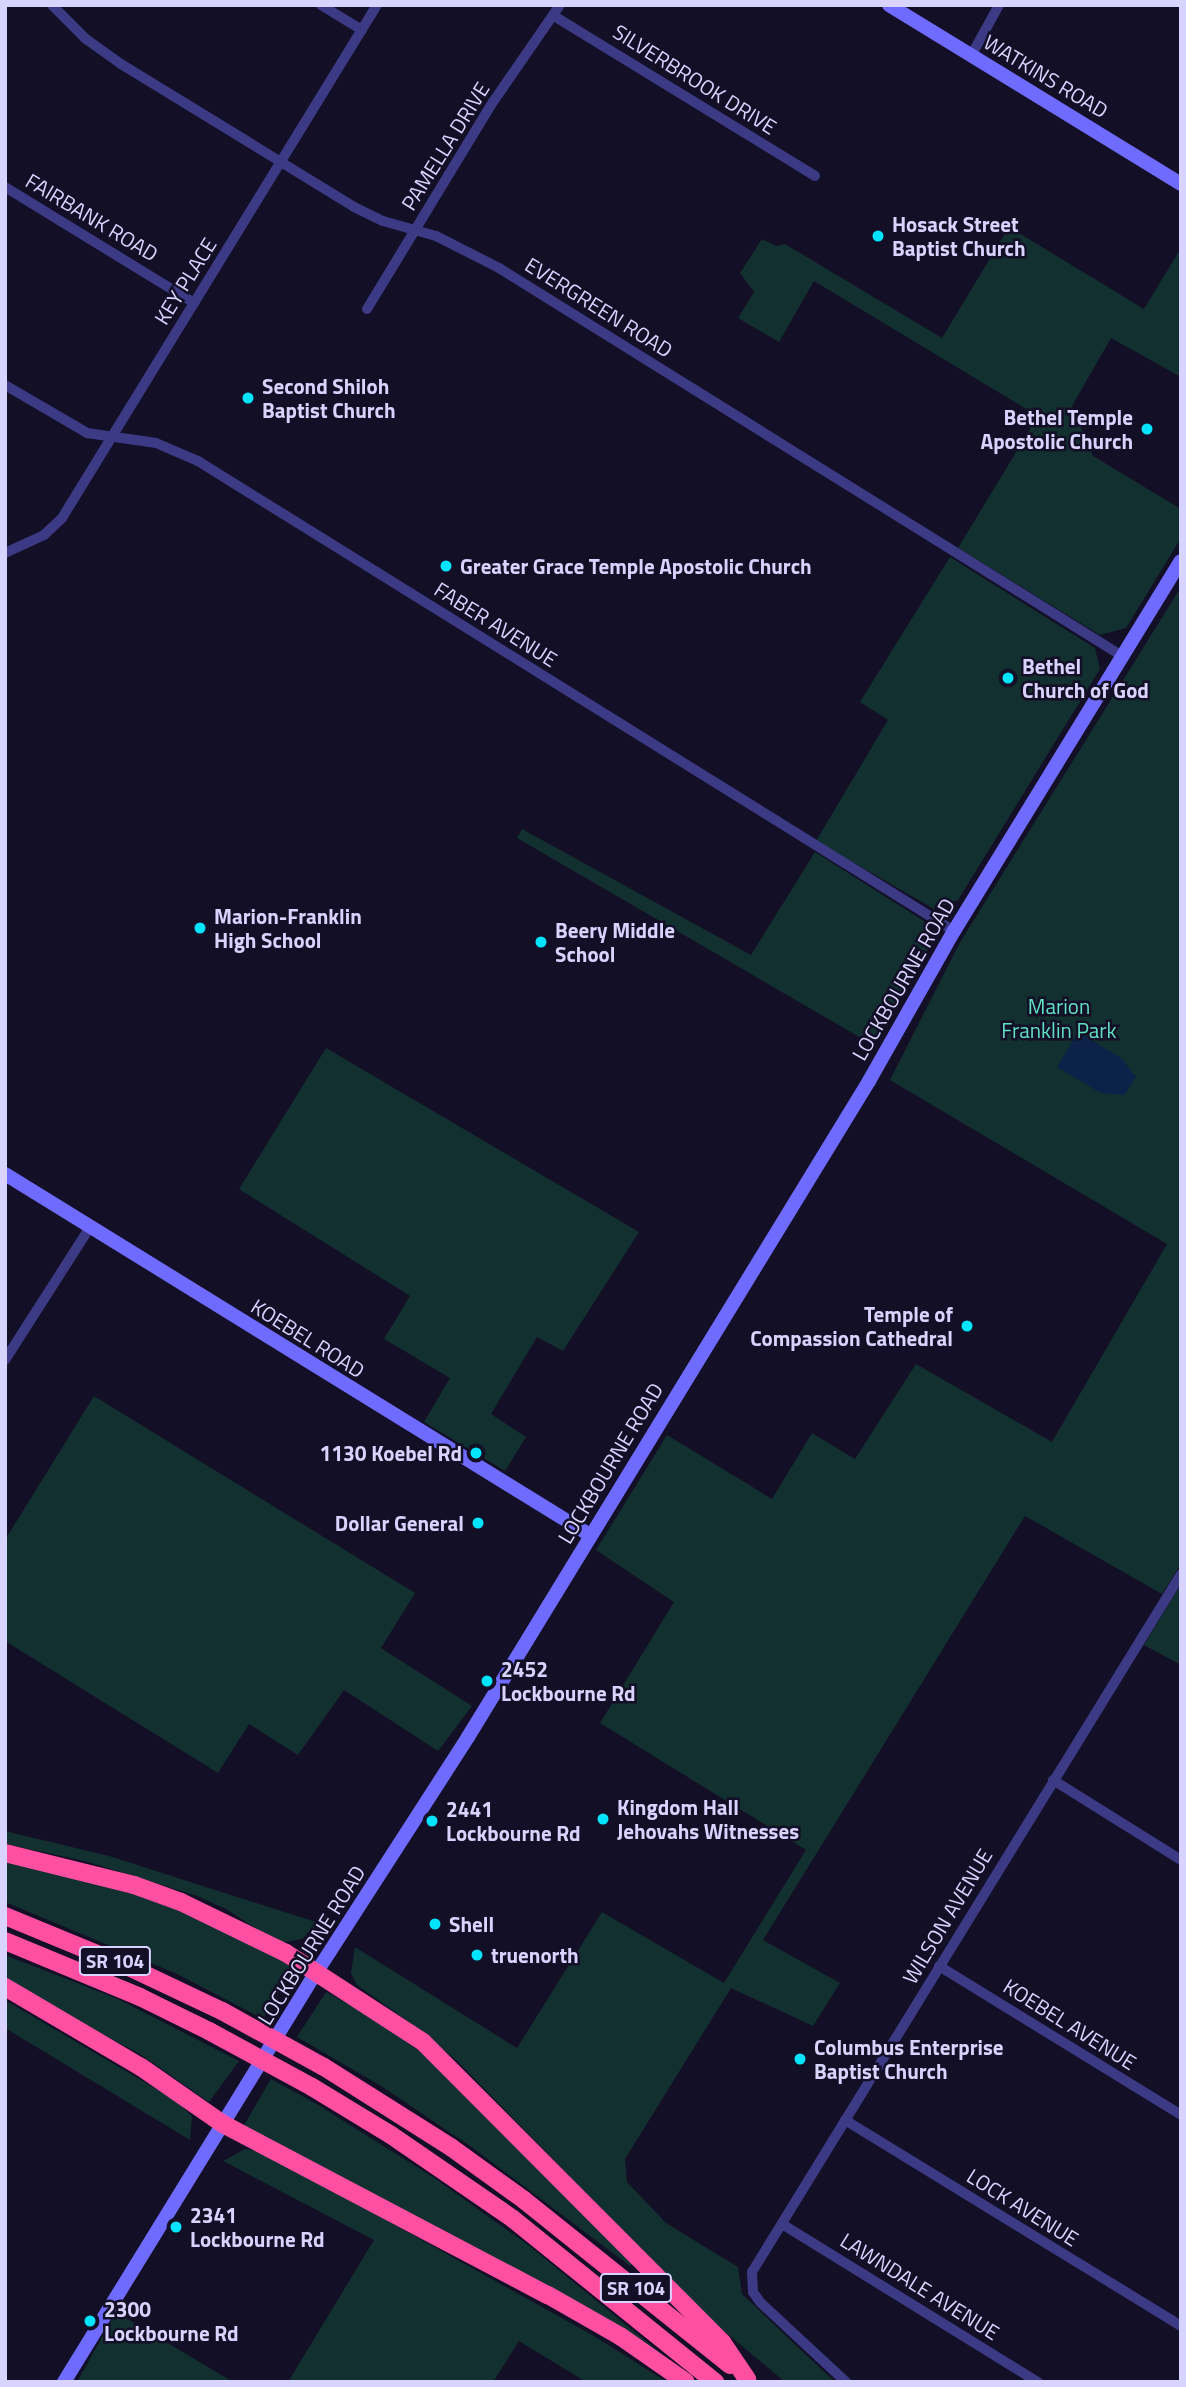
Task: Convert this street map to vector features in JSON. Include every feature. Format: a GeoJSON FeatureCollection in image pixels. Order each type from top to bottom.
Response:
{"type":"FeatureCollection","features":[{"type":"Feature","properties":{"kind":"highway"},"geometry":{"type":"LineString","coordinates":[[5,1853],[134,1885],[181,1902],[286,1953],[375,2009],[444,2060],[722,2342],[749,2380]]}},
{"type":"Feature","properties":{"kind":"highway","name":"SR 104"},"geometry":{"type":"LineString","coordinates":[[5,1916],[129,1967],[222,2011],[324,2067],[452,2148],[524,2200],[749,2380]]}},
{"type":"Feature","properties":{"kind":"highway","name":"SR 104"},"geometry":{"type":"LineString","coordinates":[[5,1941],[140,1997],[209,2031],[312,2087],[408,2146],[513,2219],[715,2382]]}},
{"type":"Feature","properties":{"kind":"highway"},"geometry":{"type":"LineString","coordinates":[[5,1987],[141,2067],[223,2124],[560,2302],[620,2336],[686,2382]]}},
{"type":"Feature","properties":{"kind":"main road","name":"WATKINS ROAD"},"geometry":{"type":"LineString","coordinates":[[889,5],[1181,184]]}},
{"type":"Feature","properties":{"kind":"main road","name":"LOCKBOURNE ROAD"},"geometry":{"type":"LineString","coordinates":[[64,2382],[316,1973],[468,1737],[881,1060],[954,931],[1181,561]]}},
{"type":"Feature","properties":{"kind":"main road","name":"KOEBEL ROAD"},"geometry":{"type":"LineString","coordinates":[[5,1174],[590,1535]]}},
{"type":"Feature","properties":{"kind":"street","name":"EVERGREEN ROAD"},"geometry":{"type":"LineString","coordinates":[[52,5],[86,39],[121,64],[354,207],[464,248],[499,268],[1122,656]]}},
{"type":"Feature","properties":{"kind":"street"},"geometry":{"type":"LineString","coordinates":[[321,5],[362,30]]}},
{"type":"Feature","properties":{"kind":"street","name":"KEY PLACE"},"geometry":{"type":"LineString","coordinates":[[5,553],[55,528],[377,5]]}},
{"type":"Feature","properties":{"kind":"street","name":"PAMELLA DRIVE"},"geometry":{"type":"LineString","coordinates":[[368,309],[494,102],[560,5]]}},
{"type":"Feature","properties":{"kind":"street"},"geometry":{"type":"LineString","coordinates":[[971,56],[999,5]]}},
{"type":"Feature","properties":{"kind":"street","name":"SILVERBROOK DRIVE"},"geometry":{"type":"LineString","coordinates":[[554,16],[815,176]]}},
{"type":"Feature","properties":{"kind":"street","name":"FAIRBANK ROAD"},"geometry":{"type":"LineString","coordinates":[[5,187],[194,303]]}},
{"type":"Feature","properties":{"kind":"street","name":"FABER AVENUE"},"geometry":{"type":"LineString","coordinates":[[5,385],[87,433],[111,439],[156,443],[198,461],[954,931]]}},
{"type":"Feature","properties":{"kind":"street"},"geometry":{"type":"LineString","coordinates":[[5,1360],[90,1227]]}},
{"type":"Feature","properties":{"kind":"street","name":"WILSON AVENUE"},"geometry":{"type":"LineString","coordinates":[[846,2382],[760,2302],[753,2292],[752,2281],[757,2263],[1181,1574]]}},
{"type":"Feature","properties":{"kind":"street"},"geometry":{"type":"LineString","coordinates":[[1053,1780],[1181,1860]]}},
{"type":"Feature","properties":{"kind":"street","name":"KOEBEL AVENUE"},"geometry":{"type":"LineString","coordinates":[[939,1966],[1181,2115]]}},
{"type":"Feature","properties":{"kind":"street","name":"LOCK AVENUE"},"geometry":{"type":"LineString","coordinates":[[845,2120],[1181,2326]]}},
{"type":"Feature","properties":{"kind":"street","name":"LAWNDALE AVENUE"},"geometry":{"type":"LineString","coordinates":[[782,2224],[1038,2382]]}},
{"type":"Feature","properties":{"kind":"green space"},"geometry":{"type":"Polygon","coordinates":[[[1009,227],[1144,309],[1181,248],[1181,377],[1111,338],[1072,406],[1093,456],[1181,509],[1181,538],[1126,628],[1100,635],[958,548],[1038,416],[814,281],[779,342],[738,318],[754,292],[740,273],[762,239],[776,246],[785,244],[942,338],[1009,227]]]}},
{"type":"Feature","properties":{"kind":"green space"},"geometry":{"type":"Polygon","coordinates":[[[950,557],[1095,648],[1100,669],[958,900],[934,909],[816,841],[888,720],[860,702],[950,557]]]}},
{"type":"Feature","properties":{"kind":"green space","name":"Marion Franklin Park"},"geometry":{"type":"Polygon","coordinates":[[[1181,587],[1181,1564],[1162,1594],[1025,1516],[763,1940],[840,1983],[813,2026],[731,1988],[625,2159],[627,2182],[666,2223],[738,2267],[742,2294],[835,2382],[785,2382],[712,2321],[457,2061],[423,2032],[357,1985],[351,1973],[355,1947],[517,2048],[602,1912],[724,1983],[806,1850],[600,1723],[674,1602],[596,1550],[667,1435],[772,1499],[812,1433],[855,1459],[916,1364],[1052,1442],[1167,1244],[890,1080],[959,944],[1181,587]]]}},
{"type":"Feature","properties":{"kind":"green space"},"geometry":{"type":"Polygon","coordinates":[[[522,829],[751,955],[815,852],[924,921],[931,944],[873,1045],[517,838],[522,829]]]}},
{"type":"Feature","properties":{"kind":"green space"},"geometry":{"type":"Polygon","coordinates":[[[326,1048],[639,1232],[563,1351],[537,1337],[491,1414],[526,1437],[505,1471],[424,1422],[450,1378],[384,1339],[410,1296],[239,1189],[326,1048]]]}},
{"type":"Feature","properties":{"kind":"green space"},"geometry":{"type":"Polygon","coordinates":[[[94,1396],[415,1593],[381,1648],[472,1706],[438,1751],[344,1690],[298,1755],[249,1724],[218,1773],[5,1641],[5,1540],[94,1396]]]}},
{"type":"Feature","properties":{"kind":"green space"},"geometry":{"type":"Polygon","coordinates":[[[1181,1584],[1181,1665],[1144,1645],[1181,1584]]]}},
{"type":"Feature","properties":{"kind":"green space"},"geometry":{"type":"Polygon","coordinates":[[[5,1831],[109,1856],[319,1923],[302,1939],[286,1942],[274,1940],[226,1909],[197,1896],[85,1861],[5,1844],[5,1831]]]}},
{"type":"Feature","properties":{"kind":"green space"},"geometry":{"type":"Polygon","coordinates":[[[5,1861],[87,1879],[155,1901],[203,1920],[283,1959],[292,1970],[263,2019],[177,1974],[5,1902],[5,1861]]]}},
{"type":"Feature","properties":{"kind":"green space"},"geometry":{"type":"Polygon","coordinates":[[[5,1955],[118,1999],[239,2061],[209,2102],[140,2054],[5,1983],[5,1955]]]}},
{"type":"Feature","properties":{"kind":"green space"},"geometry":{"type":"Polygon","coordinates":[[[326,1992],[377,2020],[430,2059],[633,2263],[630,2266],[473,2148],[381,2086],[297,2037],[326,1992]]]}},
{"type":"Feature","properties":{"kind":"green space"},"geometry":{"type":"Polygon","coordinates":[[[5,2000],[175,2100],[192,2116],[190,2140],[5,2028],[5,2000]]]}},
{"type":"Feature","properties":{"kind":"green space"},"geometry":{"type":"Polygon","coordinates":[[[271,2079],[315,2103],[433,2177],[527,2244],[663,2355],[663,2359],[249,2133],[244,2125],[271,2079]]]}},
{"type":"Feature","properties":{"kind":"green space"},"geometry":{"type":"Polygon","coordinates":[[[245,2149],[262,2151],[594,2336],[667,2382],[586,2382],[519,2341],[493,2382],[288,2382],[374,2240],[223,2161],[245,2149]]]}},
{"type":"Feature","properties":{"kind":"green space"},"geometry":{"type":"Polygon","coordinates":[[[116,2312],[233,2382],[77,2382],[116,2312]]]}},
{"type":"Feature","properties":{"kind":"water"},"geometry":{"type":"Polygon","coordinates":[[[1078,1032],[1121,1058],[1136,1077],[1124,1095],[1101,1093],[1057,1067],[1078,1032]]]}},
{"type":"Feature","properties":{"kind":"place","name":"Hosack Street Baptist Church"},"geometry":{"type":"Point","coordinates":[878,236]}},
{"type":"Feature","properties":{"kind":"place","name":"Second Shiloh Baptist Church"},"geometry":{"type":"Point","coordinates":[248,398]}},
{"type":"Feature","properties":{"kind":"place","name":"Bethel Temple Apostolic Church"},"geometry":{"type":"Point","coordinates":[1147,429]}},
{"type":"Feature","properties":{"kind":"place","name":"Greater Grace Temple Apostolic Church"},"geometry":{"type":"Point","coordinates":[446,566]}},
{"type":"Feature","properties":{"kind":"place","name":"Bethel Church of God"},"geometry":{"type":"Point","coordinates":[1008,678]}},
{"type":"Feature","properties":{"kind":"place","name":"Marion-Franklin High School"},"geometry":{"type":"Point","coordinates":[200,928]}},
{"type":"Feature","properties":{"kind":"place","name":"Beery Middle School"},"geometry":{"type":"Point","coordinates":[541,942]}},
{"type":"Feature","properties":{"kind":"place","name":"Temple of Compassion Cathedral"},"geometry":{"type":"Point","coordinates":[967,1326]}},
{"type":"Feature","properties":{"kind":"place","name":"1130 Koebel Rd"},"geometry":{"type":"Point","coordinates":[476,1453]}},
{"type":"Feature","properties":{"kind":"place","name":"Dollar General"},"geometry":{"type":"Point","coordinates":[478,1523]}},
{"type":"Feature","properties":{"kind":"place","name":"2452 Lockbourne Rd"},"geometry":{"type":"Point","coordinates":[487,1681]}},
{"type":"Feature","properties":{"kind":"place","name":"Kingdom Hall Jehovahs Witnesses"},"geometry":{"type":"Point","coordinates":[603,1819]}},
{"type":"Feature","properties":{"kind":"place","name":"2441 Lockbourne Rd"},"geometry":{"type":"Point","coordinates":[432,1821]}},
{"type":"Feature","properties":{"kind":"place","name":"Shell"},"geometry":{"type":"Point","coordinates":[435,1924]}},
{"type":"Feature","properties":{"kind":"place","name":"truenorth"},"geometry":{"type":"Point","coordinates":[477,1955]}},
{"type":"Feature","properties":{"kind":"place","name":"Columbus Enterprise Baptist Church"},"geometry":{"type":"Point","coordinates":[800,2059]}},
{"type":"Feature","properties":{"kind":"place","name":"2341 Lockbourne Rd"},"geometry":{"type":"Point","coordinates":[176,2227]}},
{"type":"Feature","properties":{"kind":"place","name":"2300 Lockbourne Rd"},"geometry":{"type":"Point","coordinates":[90,2321]}}]}
